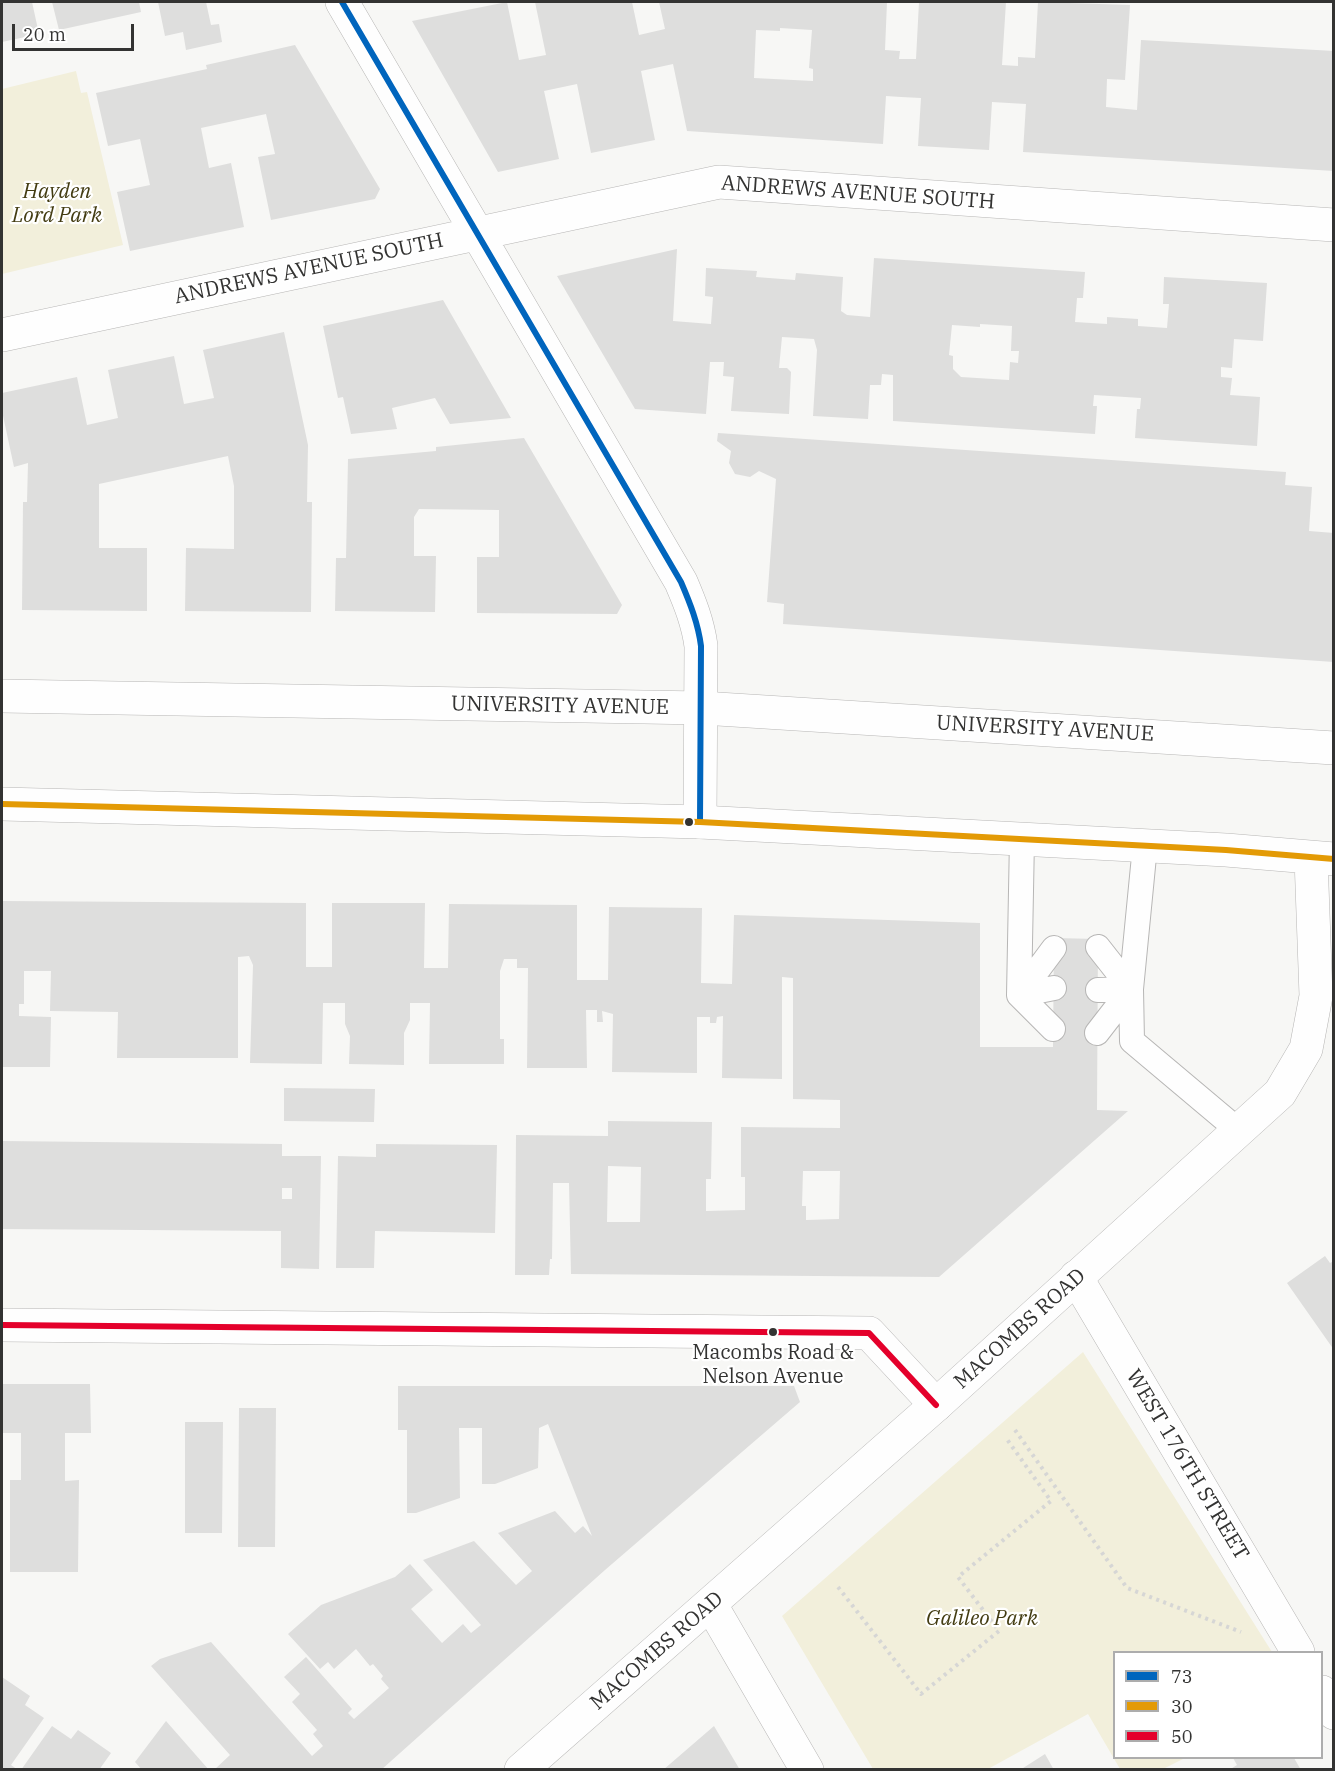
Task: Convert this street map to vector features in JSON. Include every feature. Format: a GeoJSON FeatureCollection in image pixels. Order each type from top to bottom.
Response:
{"type":"FeatureCollection","features":[{"type":"Feature","properties":{"kind":"street"},"geometry":{"type":"LineString","coordinates":[[342,2],[681,582],[698,623],[701,646],[700,822]]}},
{"type":"Feature","properties":{"kind":"street","name":"ANDREWS AVENUE SOUTH"},"geometry":{"type":"LineString","coordinates":[[2,335],[719,182],[1334,225]]}},
{"type":"Feature","properties":{"kind":"street","name":"UNIVERSITY AVENUE"},"geometry":{"type":"LineString","coordinates":[[2,696],[702,708],[1334,748]]}},
{"type":"Feature","properties":{"kind":"street"},"geometry":{"type":"LineString","coordinates":[[2,804],[700,822],[1145,846],[1322,859]]}},
{"type":"Feature","properties":{"kind":"street","name":"MACOMBS ROAD"},"geometry":{"type":"LineString","coordinates":[[521,1770],[936,1405],[1280,1093],[1306,1049],[1316,996],[1322,859]]}},
{"type":"Feature","properties":{"kind":"street","name":"WEST 176TH STREET"},"geometry":{"type":"LineString","coordinates":[[1076,1277],[1297,1651]]}},
{"type":"Feature","properties":{"kind":"street"},"geometry":{"type":"LineString","coordinates":[[2,1325],[869,1333],[936,1405]]}},
{"type":"Feature","properties":{"kind":"street"},"geometry":{"type":"LineString","coordinates":[[711,1605],[807,1770]]}},
{"type":"Feature","properties":{"kind":"street"},"geometry":{"type":"LineString","coordinates":[[1323,1694],[1334,1713]]}},
{"type":"Feature","properties":{"kind":"lane"},"geometry":{"type":"LineString","coordinates":[[1022,839],[1018,995],[1053,1029]]}},
{"type":"Feature","properties":{"kind":"lane"},"geometry":{"type":"LineString","coordinates":[[1145,846],[1131,989],[1132,1041],[1239,1131]]}},
{"type":"Feature","properties":{"kind":"lane"},"geometry":{"type":"LineString","coordinates":[[1098,946],[1131,989]]}},
{"type":"Feature","properties":{"kind":"lane"},"geometry":{"type":"LineString","coordinates":[[1018,995],[1054,948]]}},
{"type":"Feature","properties":{"kind":"lane"},"geometry":{"type":"LineString","coordinates":[[1018,995],[1054,988]]}},
{"type":"Feature","properties":{"kind":"lane"},"geometry":{"type":"LineString","coordinates":[[1098,990],[1131,989]]}},
{"type":"Feature","properties":{"kind":"lane"},"geometry":{"type":"LineString","coordinates":[[1097,1033],[1131,989]]}},
{"type":"Feature","properties":{"kind":"path"},"geometry":{"type":"LineString","coordinates":[[1016,1430],[1126,1588],[1245,1634]]}},
{"type":"Feature","properties":{"kind":"path"},"geometry":{"type":"LineString","coordinates":[[838,1587],[921,1694],[999,1631],[958,1577],[1051,1501],[1006,1438]]}},
{"type":"Feature","properties":{"kind":"green space","name":"Hayden Lord Park"},"geometry":{"type":"Polygon","coordinates":[[[76,71],[81,93],[87,92],[123,245],[2,274],[2,89],[76,71]]]}},
{"type":"Feature","properties":{"kind":"green space","name":"Galileo Park"},"geometry":{"type":"Polygon","coordinates":[[[1083,1352],[1271,1651],[1113,1651],[1113,1757],[1088,1714],[988,1769],[873,1769],[782,1616],[1083,1352]]]}},
{"type":"Feature","properties":{"kind":"green space","name":"Galileo Park"},"geometry":{"type":"Polygon","coordinates":[[[1114,1759],[1183,1759],[1163,1769],[1120,1769],[1114,1759]]]}},
{"type":"Feature","properties":{"kind":"building"},"geometry":{"type":"Polygon","coordinates":[[[2,2],[32,2],[39,34],[2,42],[2,2]]]}},
{"type":"Feature","properties":{"kind":"building"},"geometry":{"type":"Polygon","coordinates":[[[52,2],[139,2],[141,12],[59,30],[52,2]]]}},
{"type":"Feature","properties":{"kind":"building"},"geometry":{"type":"Polygon","coordinates":[[[158,2],[206,2],[211,25],[219,24],[222,42],[186,50],[183,32],[165,36],[158,2]]]}},
{"type":"Feature","properties":{"kind":"building"},"geometry":{"type":"Polygon","coordinates":[[[507,2],[519,60],[546,55],[535,2],[632,2],[639,35],[665,29],[659,2],[887,2],[885,50],[900,51],[899,59],[916,59],[919,2],[1006,2],[1002,65],[1018,66],[1018,57],[1035,58],[1038,2],[1130,5],[1125,80],[1107,79],[1106,107],[1137,110],[1141,40],[1334,51],[1334,171],[1023,152],[1026,104],[992,102],[989,150],[918,146],[921,98],[886,96],[883,144],[687,131],[673,64],[641,71],[655,140],[591,153],[577,84],[544,91],[559,159],[498,172],[412,21],[507,2]],[[780,28],[780,31],[756,30],[754,78],[813,81],[813,69],[809,68],[812,30],[780,28]]]}},
{"type":"Feature","properties":{"kind":"building"},"geometry":{"type":"Polygon","coordinates":[[[295,45],[380,189],[375,199],[271,220],[258,157],[275,154],[266,114],[201,128],[209,168],[231,163],[244,227],[130,251],[117,192],[150,185],[140,139],[108,146],[96,93],[207,69],[206,65],[295,45]]]}},
{"type":"Feature","properties":{"kind":"building"},"geometry":{"type":"Polygon","coordinates":[[[677,249],[673,321],[711,324],[713,297],[705,296],[706,268],[757,271],[756,277],[795,280],[796,273],[843,277],[841,311],[847,315],[870,317],[874,258],[1085,272],[1083,298],[1077,298],[1075,322],[1107,324],[1107,317],[1138,319],[1138,326],[1167,328],[1169,304],[1163,304],[1164,277],[1267,283],[1263,341],[1234,339],[1232,368],[1221,367],[1221,377],[1232,378],[1230,395],[1260,397],[1257,446],[1135,438],[1137,409],[1140,409],[1141,398],[1094,395],[1093,406],[1097,406],[1095,434],[893,421],[893,375],[882,374],[881,385],[870,385],[868,419],[813,416],[817,350],[814,339],[782,337],[779,368],[787,368],[791,372],[789,414],[731,411],[734,377],[723,376],[724,362],[710,362],[706,414],[635,409],[557,276],[677,249]],[[952,325],[949,355],[953,356],[953,369],[961,377],[1009,380],[1010,362],[1018,363],[1019,351],[1011,351],[1012,326],[952,325]]]}},
{"type":"Feature","properties":{"kind":"building"},"geometry":{"type":"Polygon","coordinates":[[[443,300],[511,418],[450,424],[435,398],[392,408],[397,429],[351,434],[343,397],[338,398],[323,326],[443,300]]]}},
{"type":"Feature","properties":{"kind":"building"},"geometry":{"type":"Polygon","coordinates":[[[284,332],[308,445],[307,502],[312,502],[311,612],[185,611],[186,548],[234,549],[234,486],[228,456],[99,484],[99,548],[147,548],[147,611],[22,610],[23,502],[27,502],[28,463],[14,467],[2,411],[2,393],[77,377],[87,425],[118,418],[108,370],[174,356],[184,404],[214,398],[203,350],[284,332]]]}},
{"type":"Feature","properties":{"kind":"building"},"geometry":{"type":"Polygon","coordinates":[[[718,433],[1286,472],[1285,485],[1312,487],[1309,531],[1334,533],[1334,662],[783,624],[784,604],[767,602],[776,479],[759,471],[750,477],[735,474],[729,463],[731,451],[717,441],[718,433]]]}},
{"type":"Feature","properties":{"kind":"building"},"geometry":{"type":"Polygon","coordinates":[[[524,438],[622,605],[617,614],[477,613],[477,557],[499,557],[499,510],[419,509],[414,517],[414,556],[436,556],[435,612],[335,611],[336,558],[346,558],[348,459],[436,451],[436,447],[524,438]]]}},
{"type":"Feature","properties":{"kind":"building"},"geometry":{"type":"Polygon","coordinates":[[[2,901],[306,903],[306,967],[332,967],[332,903],[425,903],[424,968],[448,968],[449,904],[577,905],[577,980],[608,980],[609,907],[702,908],[701,983],[732,984],[734,915],[980,923],[980,1047],[1053,1047],[1054,938],[1098,939],[1097,1110],[1128,1111],[939,1277],[571,1274],[569,1183],[553,1183],[552,1259],[550,1259],[549,1275],[515,1275],[516,1135],[608,1136],[608,1121],[712,1122],[711,1179],[706,1179],[706,1211],[745,1210],[745,1177],[741,1177],[741,1127],[840,1128],[840,1100],[793,1099],[793,978],[782,977],[782,1079],[722,1078],[723,1016],[717,1017],[716,1023],[710,1023],[710,1017],[697,1017],[697,1073],[612,1072],[613,1014],[602,1011],[603,1022],[597,1022],[597,1010],[586,1010],[587,1068],[527,1068],[528,968],[517,968],[517,959],[504,959],[500,971],[500,1039],[504,1039],[504,1064],[429,1064],[430,1003],[410,1003],[410,1020],[404,1033],[404,1065],[349,1064],[350,1036],[345,1024],[345,1003],[323,1003],[322,1064],[250,1063],[253,965],[249,956],[238,957],[238,1058],[117,1058],[118,1012],[50,1011],[51,971],[24,971],[24,1004],[19,1004],[19,1016],[51,1017],[50,1067],[2,1067],[2,901]],[[608,1166],[607,1222],[640,1222],[641,1167],[608,1166]],[[803,1171],[802,1206],[806,1206],[806,1220],[839,1219],[840,1171],[803,1171]]]}},
{"type":"Feature","properties":{"kind":"building"},"geometry":{"type":"Polygon","coordinates":[[[284,1088],[375,1089],[374,1122],[284,1121],[284,1088]]]}},
{"type":"Feature","properties":{"kind":"building"},"geometry":{"type":"Polygon","coordinates":[[[2,1141],[282,1144],[282,1156],[321,1156],[319,1269],[281,1268],[281,1231],[2,1229],[2,1141]],[[282,1188],[282,1199],[292,1199],[292,1188],[282,1188]]]}},
{"type":"Feature","properties":{"kind":"building"},"geometry":{"type":"Polygon","coordinates":[[[376,1144],[497,1145],[495,1233],[375,1231],[374,1268],[336,1268],[338,1156],[376,1157],[376,1144]]]}},
{"type":"Feature","properties":{"kind":"building"},"geometry":{"type":"Polygon","coordinates":[[[1325,1256],[1330,1263],[1334,1261],[1334,1350],[1287,1283],[1325,1256]]]}},
{"type":"Feature","properties":{"kind":"building"},"geometry":{"type":"Polygon","coordinates":[[[2,1384],[90,1384],[91,1433],[65,1433],[65,1481],[79,1480],[78,1572],[10,1572],[10,1480],[21,1480],[21,1433],[2,1433],[2,1384]]]}},
{"type":"Feature","properties":{"kind":"building"},"geometry":{"type":"Polygon","coordinates":[[[398,1386],[794,1386],[800,1402],[605,1570],[381,1770],[214,1770],[230,1755],[151,1666],[160,1659],[211,1642],[312,1756],[323,1746],[313,1734],[317,1730],[292,1702],[300,1694],[284,1677],[306,1657],[352,1709],[348,1713],[354,1719],[389,1688],[373,1664],[370,1666],[356,1649],[334,1669],[328,1662],[320,1669],[288,1634],[321,1605],[395,1577],[410,1564],[433,1590],[411,1609],[442,1643],[463,1624],[471,1633],[481,1625],[423,1560],[474,1541],[516,1585],[532,1571],[498,1533],[555,1511],[575,1533],[583,1526],[592,1536],[548,1424],[539,1428],[538,1468],[495,1484],[482,1484],[482,1428],[459,1428],[460,1498],[416,1513],[407,1513],[407,1430],[398,1430],[398,1386]]]}},
{"type":"Feature","properties":{"kind":"building"},"geometry":{"type":"Polygon","coordinates":[[[239,1408],[276,1408],[275,1547],[238,1547],[239,1408]]]}},
{"type":"Feature","properties":{"kind":"building"},"geometry":{"type":"Polygon","coordinates":[[[185,1422],[223,1422],[222,1533],[185,1533],[185,1422]]]}},
{"type":"Feature","properties":{"kind":"building"},"geometry":{"type":"Polygon","coordinates":[[[2,1677],[30,1696],[25,1705],[44,1718],[11,1765],[18,1770],[2,1770],[2,1677]]]}},
{"type":"Feature","properties":{"kind":"building"},"geometry":{"type":"Polygon","coordinates":[[[166,1721],[209,1770],[142,1770],[135,1762],[166,1721]]]}},
{"type":"Feature","properties":{"kind":"building"},"geometry":{"type":"Polygon","coordinates":[[[52,1726],[71,1739],[78,1730],[111,1753],[99,1770],[21,1770],[52,1726]]]}},
{"type":"Feature","properties":{"kind":"building"},"geometry":{"type":"Polygon","coordinates":[[[714,1726],[740,1770],[663,1770],[714,1726]]]}},
{"type":"Feature","properties":{"kind":"building"},"geometry":{"type":"Polygon","coordinates":[[[1045,1754],[1054,1770],[1020,1770],[1045,1754]]]}},
{"type":"Feature","properties":{"kind":"building"},"geometry":{"type":"Polygon","coordinates":[[[1234,1759],[1295,1759],[1301,1770],[1229,1770],[1237,1765],[1234,1759]]]}},
{"type":"Feature","properties":{"kind":"transit line","name":"73"},"geometry":{"type":"LineString","coordinates":[[342,2],[681,582],[693,613],[701,646],[700,822]]}},
{"type":"Feature","properties":{"kind":"transit line","name":"30"},"geometry":{"type":"LineString","coordinates":[[2,804],[700,822],[1226,850],[1334,859]]}},
{"type":"Feature","properties":{"kind":"transit line","name":"50"},"geometry":{"type":"LineString","coordinates":[[2,1325],[869,1333],[936,1405]]}},
{"type":"Feature","properties":{"kind":"place","name":"Macombs Road & Nelson Avenue"},"geometry":{"type":"Point","coordinates":[773,1332]}}]}
